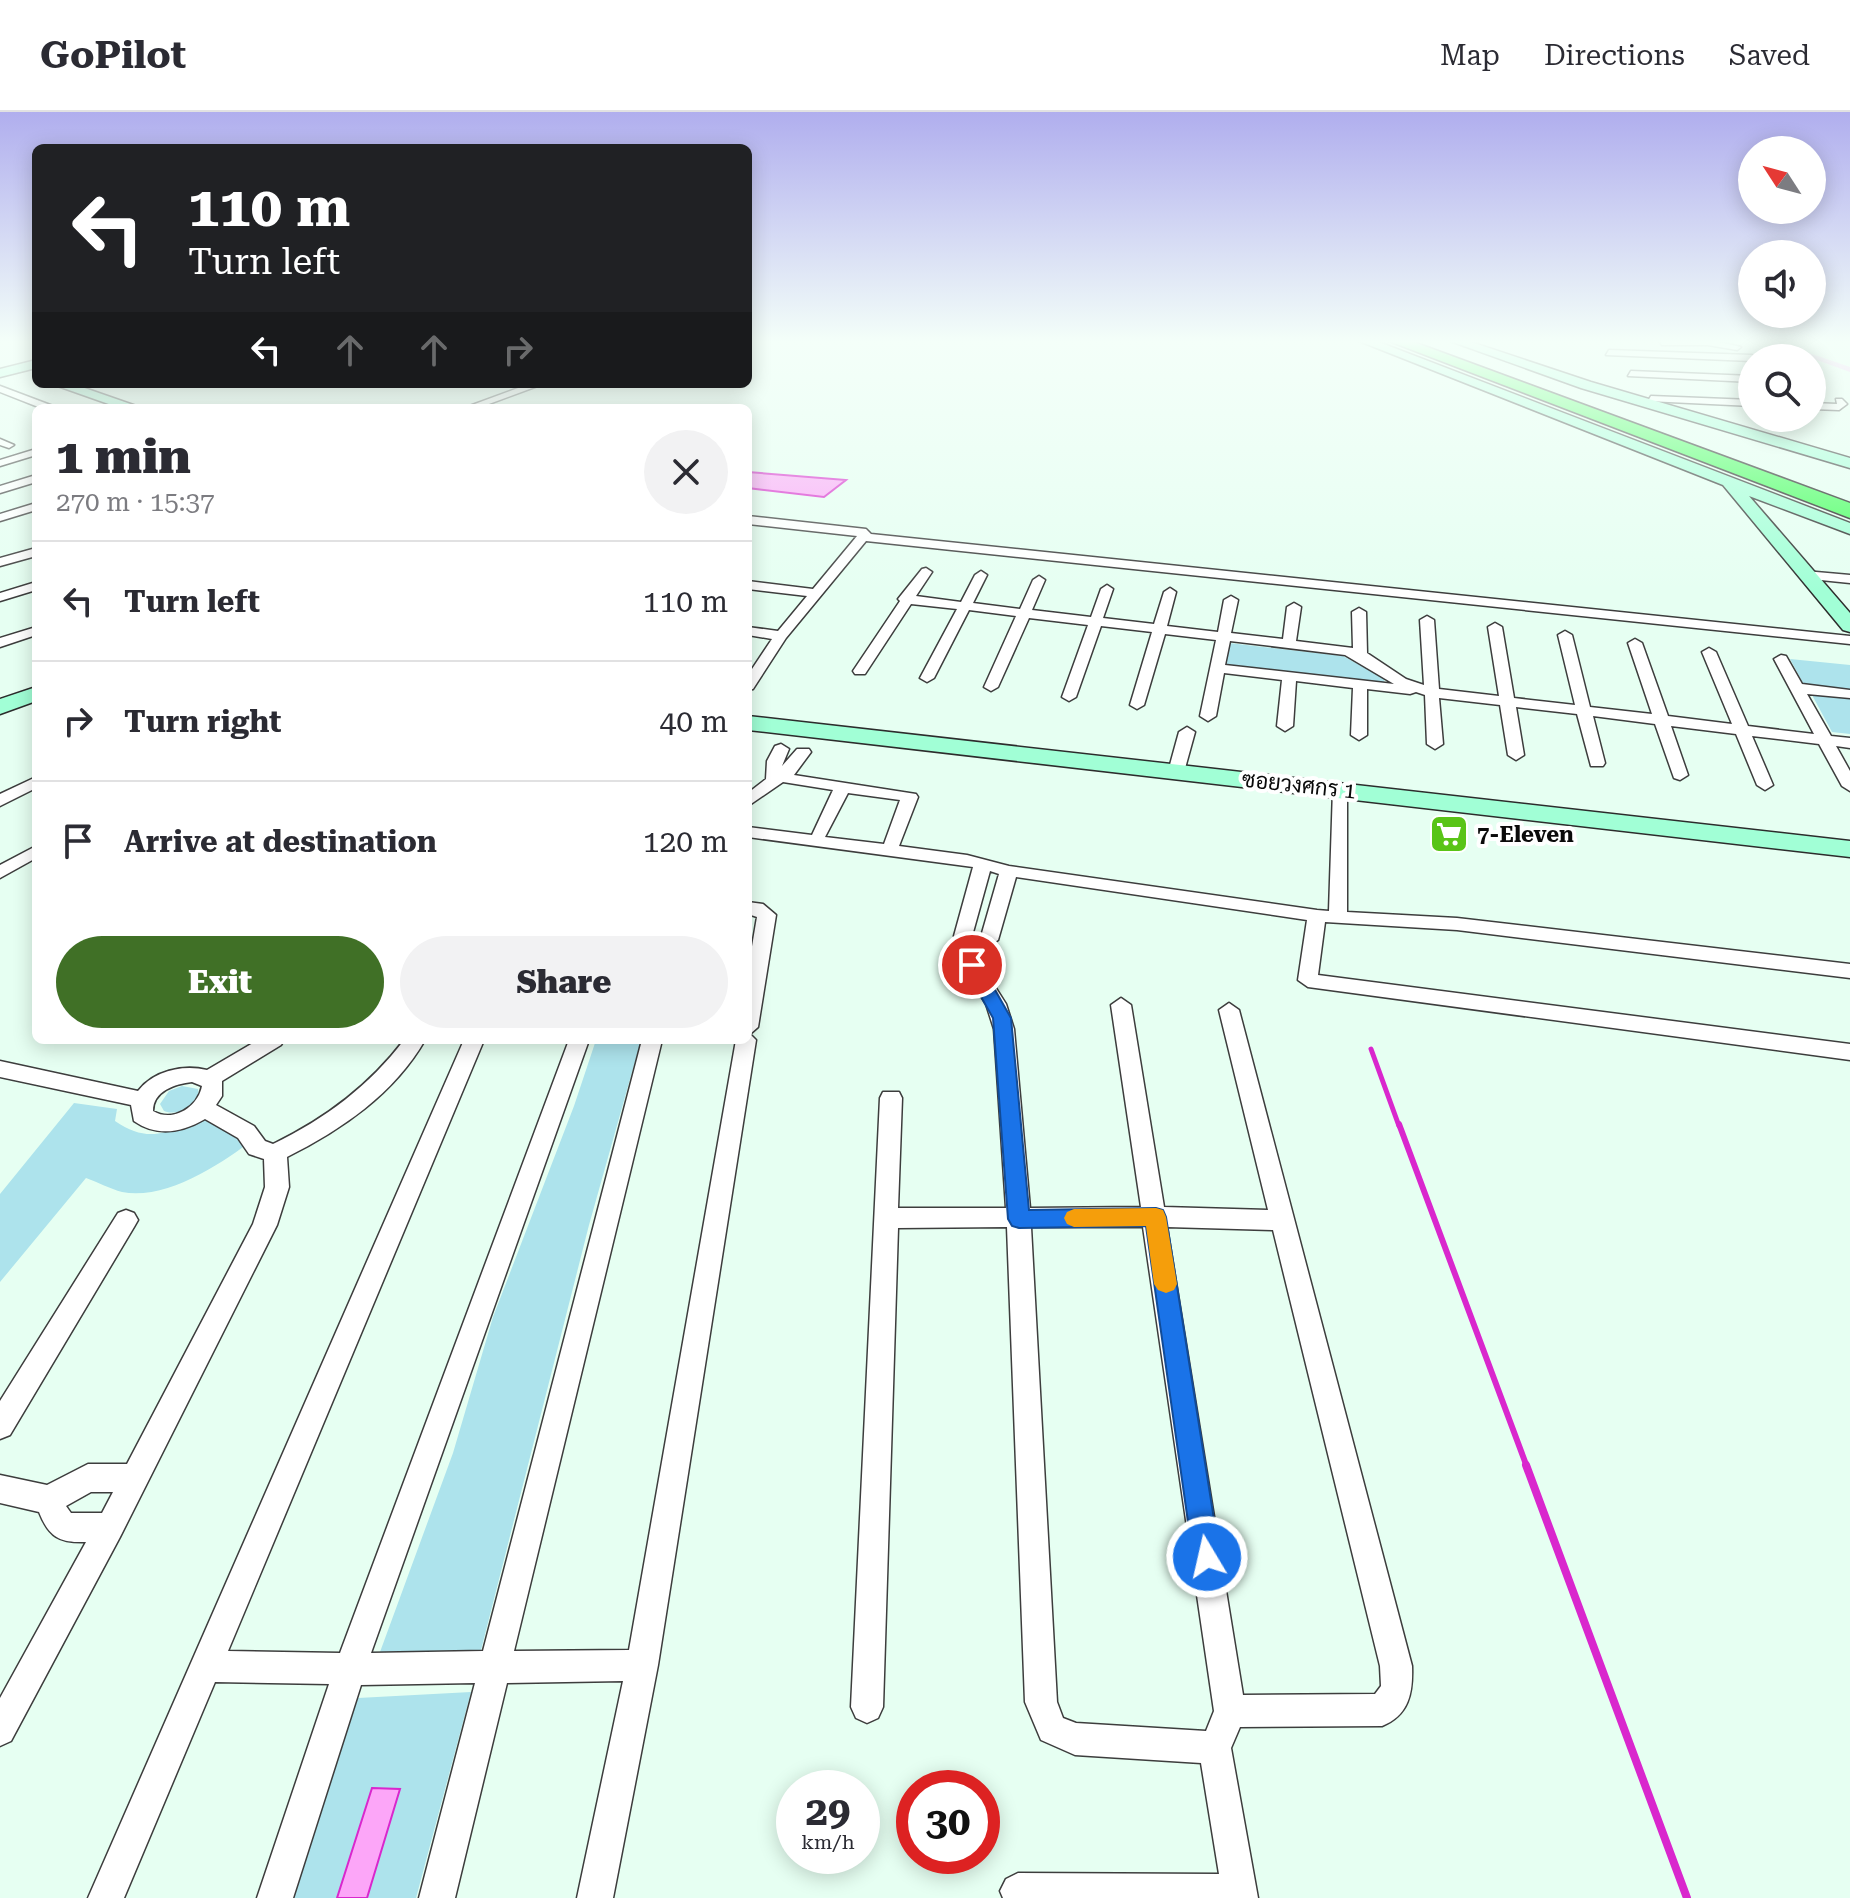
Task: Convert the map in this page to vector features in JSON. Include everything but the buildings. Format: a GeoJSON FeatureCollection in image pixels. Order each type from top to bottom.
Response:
{"type":"FeatureCollection","features":[{"type":"Feature","properties":{"kind":"highway"},"geometry":{"type":"LineString","coordinates":[[1607,424],[1653,437]]}},
{"type":"Feature","properties":{"kind":"highway"},"geometry":{"type":"LineString","coordinates":[[1619,424],[1850,511]]}},
{"type":"Feature","properties":{"kind":"highway"},"geometry":{"type":"LineString","coordinates":[[1654,424],[1850,497]]}},
{"type":"Feature","properties":{"kind":"highway"},"geometry":{"type":"LineString","coordinates":[[1670,424],[1850,482]]}},
{"type":"Feature","properties":{"kind":"street"},"geometry":{"type":"LineString","coordinates":[[1582,424],[1850,529]]}},
{"type":"Feature","properties":{"kind":"street"},"geometry":{"type":"LineString","coordinates":[[1725,424],[1850,463]]}},
{"type":"Feature","properties":{"kind":"street"},"geometry":{"type":"LineString","coordinates":[[0,463],[32,453]]}},
{"type":"Feature","properties":{"kind":"street"},"geometry":{"type":"LineString","coordinates":[[0,490],[32,479]]}},
{"type":"Feature","properties":{"kind":"street"},"geometry":{"type":"LineString","coordinates":[[1727,480],[1850,626]]}},
{"type":"Feature","properties":{"kind":"street"},"geometry":{"type":"LineString","coordinates":[[0,518],[32,507]]}},
{"type":"Feature","properties":{"kind":"street"},"geometry":{"type":"LineString","coordinates":[[752,520],[859,531],[866,533],[865,537]]}},
{"type":"Feature","properties":{"kind":"street"},"geometry":{"type":"LineString","coordinates":[[752,680],[781,636],[865,537]]}},
{"type":"Feature","properties":{"kind":"street"},"geometry":{"type":"LineString","coordinates":[[865,537],[1850,640]]}},
{"type":"Feature","properties":{"kind":"street"},"geometry":{"type":"LineString","coordinates":[[0,562],[32,553]]}},
{"type":"Feature","properties":{"kind":"street"},"geometry":{"type":"LineString","coordinates":[[860,671],[905,599],[926,572]]}},
{"type":"Feature","properties":{"kind":"street"},"geometry":{"type":"LineString","coordinates":[[927,678],[981,575]]}},
{"type":"Feature","properties":{"kind":"street"},"geometry":{"type":"LineString","coordinates":[[1805,575],[1850,579]]}},
{"type":"Feature","properties":{"kind":"street"},"geometry":{"type":"LineString","coordinates":[[991,687],[1039,580]]}},
{"type":"Feature","properties":{"kind":"street"},"geometry":{"type":"LineString","coordinates":[[752,585],[815,593]]}},
{"type":"Feature","properties":{"kind":"street"},"geometry":{"type":"LineString","coordinates":[[0,597],[32,587]]}},
{"type":"Feature","properties":{"kind":"street"},"geometry":{"type":"LineString","coordinates":[[1069,697],[1107,589]]}},
{"type":"Feature","properties":{"kind":"street"},"geometry":{"type":"LineString","coordinates":[[1137,705],[1170,592]]}},
{"type":"Feature","properties":{"kind":"street"},"geometry":{"type":"LineString","coordinates":[[905,599],[1360,655],[1401,682],[1430,692]]}},
{"type":"Feature","properties":{"kind":"street"},"geometry":{"type":"LineString","coordinates":[[1208,716],[1231,600]]}},
{"type":"Feature","properties":{"kind":"street"},"geometry":{"type":"LineString","coordinates":[[1289,644],[1294,607]]}},
{"type":"Feature","properties":{"kind":"street"},"geometry":{"type":"LineString","coordinates":[[1359,612],[1360,655]]}},
{"type":"Feature","properties":{"kind":"street"},"geometry":{"type":"LineString","coordinates":[[1427,620],[1435,744]]}},
{"type":"Feature","properties":{"kind":"street"},"geometry":{"type":"LineString","coordinates":[[1495,627],[1516,755]]}},
{"type":"Feature","properties":{"kind":"street"},"geometry":{"type":"LineString","coordinates":[[0,643],[32,632]]}},
{"type":"Feature","properties":{"kind":"street"},"geometry":{"type":"LineString","coordinates":[[752,632],[781,636]]}},
{"type":"Feature","properties":{"kind":"street"},"geometry":{"type":"LineString","coordinates":[[1565,635],[1597,763]]}},
{"type":"Feature","properties":{"kind":"street"},"geometry":{"type":"LineString","coordinates":[[1635,643],[1680,775]]}},
{"type":"Feature","properties":{"kind":"street"},"geometry":{"type":"LineString","coordinates":[[1709,652],[1765,785]]}},
{"type":"Feature","properties":{"kind":"street"},"geometry":{"type":"LineString","coordinates":[[1781,659],[1825,740],[1842,759],[1850,786]]}},
{"type":"Feature","properties":{"kind":"street"},"geometry":{"type":"LineString","coordinates":[[1217,668],[1850,743]]}},
{"type":"Feature","properties":{"kind":"street"},"geometry":{"type":"LineString","coordinates":[[1285,726],[1289,676]]}},
{"type":"Feature","properties":{"kind":"street"},"geometry":{"type":"LineString","coordinates":[[1359,735],[1360,685]]}},
{"type":"Feature","properties":{"kind":"street"},"geometry":{"type":"LineString","coordinates":[[1796,688],[1850,694]]}},
{"type":"Feature","properties":{"kind":"street"},"geometry":{"type":"LineString","coordinates":[[0,707],[32,695]]}},
{"type":"Feature","properties":{"kind":"street","name":"ซอยวงศกร 1"},"geometry":{"type":"LineString","coordinates":[[752,725],[797,742],[1176,772],[1850,849]]}},
{"type":"Feature","properties":{"kind":"street"},"geometry":{"type":"LineString","coordinates":[[1176,772],[1187,732]]}},
{"type":"Feature","properties":{"kind":"street"},"geometry":{"type":"LineString","coordinates":[[752,798],[798,762],[797,742]]}},
{"type":"Feature","properties":{"kind":"street"},"geometry":{"type":"LineString","coordinates":[[777,776],[910,797],[892,843]]}},
{"type":"Feature","properties":{"kind":"street"},"geometry":{"type":"LineString","coordinates":[[0,801],[32,784]]}},
{"type":"Feature","properties":{"kind":"street"},"geometry":{"type":"LineString","coordinates":[[819,833],[843,787]]}},
{"type":"Feature","properties":{"kind":"street"},"geometry":{"type":"LineString","coordinates":[[1338,915],[1341,789]]}},
{"type":"Feature","properties":{"kind":"street"},"geometry":{"type":"LineString","coordinates":[[752,833],[967,860],[1009,871],[1317,916],[1457,924],[1850,971]]}},
{"type":"Feature","properties":{"kind":"street"},"geometry":{"type":"LineString","coordinates":[[0,873],[32,853]]}},
{"type":"Feature","properties":{"kind":"street"},"geometry":{"type":"LineString","coordinates":[[983,864],[974,949],[1002,1018],[1019,1219],[1041,1702],[1052,1729],[1075,1739],[1215,1748]]}},
{"type":"Feature","properties":{"kind":"street"},"geometry":{"type":"LineString","coordinates":[[974,949],[1009,871]]}},
{"type":"Feature","properties":{"kind":"street"},"geometry":{"type":"LineString","coordinates":[[752,908],[767,915],[752,1003]]}},
{"type":"Feature","properties":{"kind":"street"},"geometry":{"type":"LineString","coordinates":[[1317,916],[1308,980],[1850,1052]]}},
{"type":"Feature","properties":{"kind":"street"},"geometry":{"type":"LineString","coordinates":[[1018,1891],[1239,1895],[1215,1748],[1230,1711],[1121,1005]]}},
{"type":"Feature","properties":{"kind":"street"},"geometry":{"type":"LineString","coordinates":[[1229,1010],[1396,1666],[1397,1692],[1382,1710],[1230,1711]]}},
{"type":"Feature","properties":{"kind":"street"},"geometry":{"type":"LineString","coordinates":[[209,1079],[213,1092],[203,1108],[180,1121],[156,1124],[142,1115],[143,1100],[149,1092],[169,1079],[192,1074],[209,1079],[267,1044]]}},
{"type":"Feature","properties":{"kind":"street"},"geometry":{"type":"LineString","coordinates":[[203,1108],[246,1132],[257,1148],[275,1153],[320,1132],[371,1093],[412,1044]]}},
{"type":"Feature","properties":{"kind":"street"},"geometry":{"type":"LineString","coordinates":[[106,1898],[472,1044]]}},
{"type":"Feature","properties":{"kind":"street"},"geometry":{"type":"LineString","coordinates":[[275,1898],[350,1669],[578,1044]]}},
{"type":"Feature","properties":{"kind":"street"},"geometry":{"type":"LineString","coordinates":[[437,1898],[651,1044]]}},
{"type":"Feature","properties":{"kind":"street"},"geometry":{"type":"LineString","coordinates":[[595,1898],[642,1665],[745,1044]]}},
{"type":"Feature","properties":{"kind":"street"},"geometry":{"type":"LineString","coordinates":[[0,1069],[143,1100]]}},
{"type":"Feature","properties":{"kind":"street"},"geometry":{"type":"LineString","coordinates":[[867,1707],[891,1098]]}},
{"type":"Feature","properties":{"kind":"street"},"geometry":{"type":"LineString","coordinates":[[0,1730],[110,1527],[265,1225],[277,1187],[275,1153]]}},
{"type":"Feature","properties":{"kind":"street"},"geometry":{"type":"LineString","coordinates":[[885,1218],[1281,1220]]}},
{"type":"Feature","properties":{"kind":"street"},"geometry":{"type":"LineString","coordinates":[[0,1426],[126,1220]]}},
{"type":"Feature","properties":{"kind":"street"},"geometry":{"type":"LineString","coordinates":[[0,1489],[49,1500],[88,1478],[135,1478]]}},
{"type":"Feature","properties":{"kind":"street"},"geometry":{"type":"LineString","coordinates":[[49,1500],[57,1520],[66,1528],[110,1527]]}},
{"type":"Feature","properties":{"kind":"street"},"geometry":{"type":"LineString","coordinates":[[206,1666],[350,1669],[642,1665]]}},
{"type":"Feature","properties":{"kind":"shaded area"},"geometry":{"type":"Polygon","coordinates":[[[752,472],[846,480],[824,497],[752,488],[752,472]]]}},
{"type":"Feature","properties":{"kind":"shaded area"},"geometry":{"type":"Polygon","coordinates":[[[1229,643],[1343,656],[1385,679],[1383,684],[1225,665],[1229,643]]]}},
{"type":"Feature","properties":{"kind":"shaded area"},"geometry":{"type":"Polygon","coordinates":[[[1790,659],[1850,665],[1850,690],[1804,685],[1790,659]]]}},
{"type":"Feature","properties":{"kind":"shaded area"},"geometry":{"type":"Polygon","coordinates":[[[1812,695],[1850,699],[1850,734],[1832,732],[1812,695]]]}},
{"type":"Feature","properties":{"kind":"shaded area"},"geometry":{"type":"Polygon","coordinates":[[[595,1044],[640,1044],[589,1225],[481,1650],[380,1652],[453,1453],[493,1317],[595,1044]]]}},
{"type":"Feature","properties":{"kind":"shaded area"},"geometry":{"type":"Polygon","coordinates":[[[182,1086],[198,1089],[199,1097],[183,1110],[164,1111],[160,1104],[169,1091],[182,1086]]]}},
{"type":"Feature","properties":{"kind":"shaded area"},"geometry":{"type":"Polygon","coordinates":[[[74,1103],[117,1109],[115,1121],[142,1133],[165,1132],[214,1108],[260,1134],[214,1167],[158,1191],[122,1192],[86,1178],[0,1282],[0,1194],[74,1103]]]}},
{"type":"Feature","properties":{"kind":"shaded area"},"geometry":{"type":"Polygon","coordinates":[[[471,1692],[416,1898],[290,1898],[358,1698],[471,1692]]]}},
{"type":"Feature","properties":{"kind":"shaded area"},"geometry":{"type":"Polygon","coordinates":[[[372,1788],[400,1789],[367,1898],[337,1898],[372,1788]]]}},
{"type":"Feature","properties":{"kind":"waterway"},"geometry":{"type":"LineString","coordinates":[[1371,1049],[1399,1126]]}},
{"type":"Feature","properties":{"kind":"waterway"},"geometry":{"type":"LineString","coordinates":[[1399,1124],[1527,1467]]}},
{"type":"Feature","properties":{"kind":"waterway"},"geometry":{"type":"LineString","coordinates":[[1526,1465],[1687,1898]]}},
{"type":"Feature","properties":{"kind":"slow traffic"},"geometry":{"type":"LineString","coordinates":[[1074,1218],[1156,1217],[1166,1284]]}},
{"type":"Feature","properties":{"kind":"place","name":"7-Eleven"},"geometry":{"type":"Point","coordinates":[1449,834]}},
{"type":"Feature","properties":{"kind":"route"},"geometry":{"type":"LineString","coordinates":[[972,965],[978,978],[988,988],[1002,1018],[1019,1219],[1156,1217],[1207,1557]]}}]}
